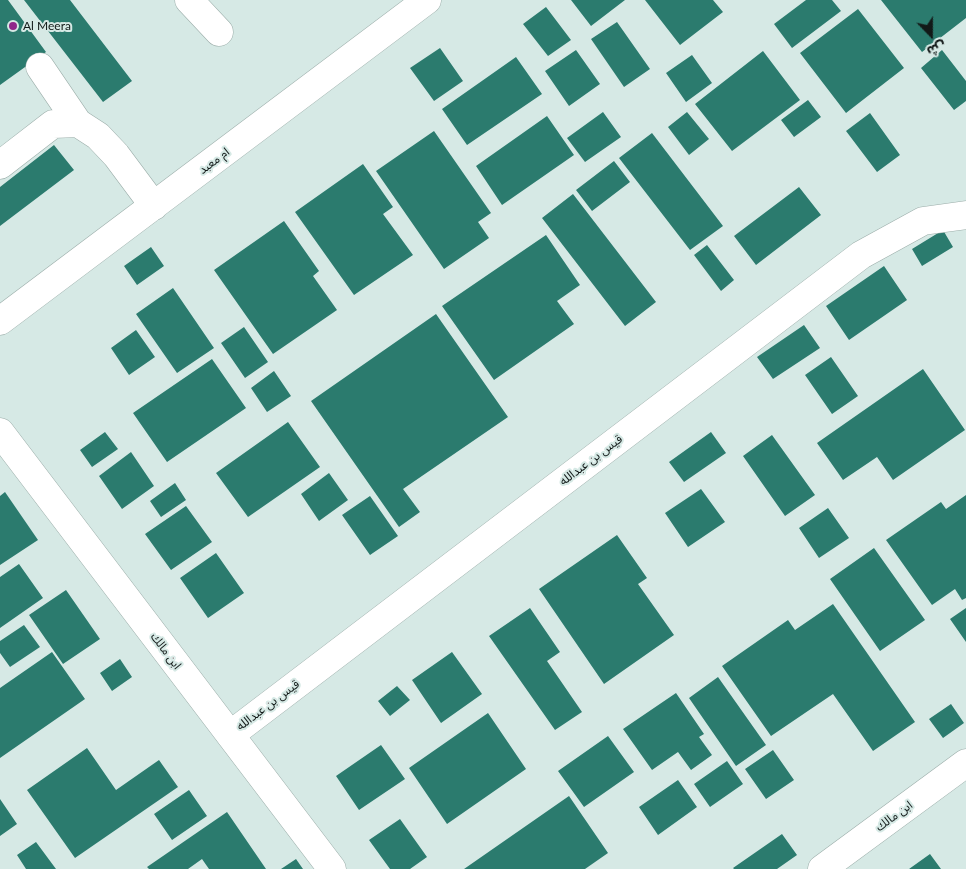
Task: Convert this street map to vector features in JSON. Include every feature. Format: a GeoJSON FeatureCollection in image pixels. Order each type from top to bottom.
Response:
{"type":"FeatureCollection","features":[{"type":"Feature","properties":{"kind":"street"},"geometry":{"type":"LineString","coordinates":[[189,0],[218,32]]}},
{"type":"Feature","properties":{"kind":"street","name":"ام معبد"},"geometry":{"type":"LineString","coordinates":[[0,321],[427,0]]}},
{"type":"Feature","properties":{"kind":"street"},"geometry":{"type":"LineString","coordinates":[[40,67],[78,123],[104,142],[154,206]]}},
{"type":"Feature","properties":{"kind":"street"},"geometry":{"type":"LineString","coordinates":[[0,165],[53,124],[78,123]]}},
{"type":"Feature","properties":{"kind":"street","name":"قيس بن عبدالله"},"geometry":{"type":"LineString","coordinates":[[230,734],[861,255],[923,221],[966,215]]}},
{"type":"Feature","properties":{"kind":"street","name":"ابن مالك"},"geometry":{"type":"LineString","coordinates":[[0,432],[332,869]]}},
{"type":"Feature","properties":{"kind":"street","name":"ابن مالك"},"geometry":{"type":"LineString","coordinates":[[822,869],[966,763]]}},
{"type":"Feature","properties":{"kind":"building","name":"Al Meera"},"geometry":{"type":"Polygon","coordinates":[[[0,0],[8,0],[46,52],[0,85],[0,0]]]}},
{"type":"Feature","properties":{"kind":"building"},"geometry":{"type":"Polygon","coordinates":[[[24,0],[70,0],[132,81],[103,102],[24,0]]]}},
{"type":"Feature","properties":{"kind":"building"},"geometry":{"type":"Polygon","coordinates":[[[571,0],[625,0],[591,26],[571,0]]]}},
{"type":"Feature","properties":{"kind":"building"},"geometry":{"type":"Polygon","coordinates":[[[645,0],[713,0],[723,12],[680,45],[645,0]]]}},
{"type":"Feature","properties":{"kind":"building"},"geometry":{"type":"Polygon","coordinates":[[[806,0],[832,0],[841,11],[792,48],[774,24],[806,0]]]}},
{"type":"Feature","properties":{"kind":"building"},"geometry":{"type":"Polygon","coordinates":[[[881,0],[966,0],[966,18],[922,52],[881,0]]]}},
{"type":"Feature","properties":{"kind":"building"},"geometry":{"type":"Polygon","coordinates":[[[546,7],[571,40],[548,56],[523,24],[546,7]]]}},
{"type":"Feature","properties":{"kind":"building"},"geometry":{"type":"Polygon","coordinates":[[[858,9],[904,68],[846,113],[800,53],[858,9]]]}},
{"type":"Feature","properties":{"kind":"building"},"geometry":{"type":"Polygon","coordinates":[[[617,22],[650,69],[624,87],[591,39],[617,22]]]}},
{"type":"Feature","properties":{"kind":"building"},"geometry":{"type":"Polygon","coordinates":[[[440,48],[463,81],[434,101],[410,68],[440,48]]]}},
{"type":"Feature","properties":{"kind":"building"},"geometry":{"type":"Polygon","coordinates":[[[576,50],[600,84],[569,106],[545,71],[576,50]]]}},
{"type":"Feature","properties":{"kind":"building"},"geometry":{"type":"Polygon","coordinates":[[[942,50],[966,81],[966,101],[954,110],[921,68],[942,50]]]}},
{"type":"Feature","properties":{"kind":"building"},"geometry":{"type":"Polygon","coordinates":[[[763,51],[800,100],[732,151],[695,104],[763,51]]]}},
{"type":"Feature","properties":{"kind":"building"},"geometry":{"type":"Polygon","coordinates":[[[692,55],[712,83],[686,102],[666,73],[692,55]]]}},
{"type":"Feature","properties":{"kind":"building"},"geometry":{"type":"Polygon","coordinates":[[[516,57],[542,94],[467,145],[442,109],[516,57]]]}},
{"type":"Feature","properties":{"kind":"building"},"geometry":{"type":"Polygon","coordinates":[[[808,100],[821,117],[794,137],[781,120],[808,100]]]}},
{"type":"Feature","properties":{"kind":"building"},"geometry":{"type":"Polygon","coordinates":[[[603,112],[621,137],[585,162],[567,138],[603,112]]]}},
{"type":"Feature","properties":{"kind":"building"},"geometry":{"type":"Polygon","coordinates":[[[687,112],[709,139],[689,155],[668,127],[687,112]]]}},
{"type":"Feature","properties":{"kind":"building"},"geometry":{"type":"Polygon","coordinates":[[[870,113],[900,155],[877,172],[846,131],[870,113]]]}},
{"type":"Feature","properties":{"kind":"building"},"geometry":{"type":"Polygon","coordinates":[[[547,116],[574,155],[502,205],[476,166],[547,116]]]}},
{"type":"Feature","properties":{"kind":"building"},"geometry":{"type":"Polygon","coordinates":[[[434,131],[491,213],[478,222],[489,238],[444,269],[376,171],[434,131]]]}},
{"type":"Feature","properties":{"kind":"building"},"geometry":{"type":"Polygon","coordinates":[[[652,133],[723,226],[690,250],[619,158],[652,133]]]}},
{"type":"Feature","properties":{"kind":"building"},"geometry":{"type":"Polygon","coordinates":[[[54,145],[74,170],[0,226],[0,187],[54,145]]]}},
{"type":"Feature","properties":{"kind":"building"},"geometry":{"type":"Polygon","coordinates":[[[614,161],[630,182],[592,211],[576,190],[614,161]]]}},
{"type":"Feature","properties":{"kind":"building"},"geometry":{"type":"Polygon","coordinates":[[[363,164],[393,207],[383,214],[413,255],[354,295],[295,212],[363,164]]]}},
{"type":"Feature","properties":{"kind":"building"},"geometry":{"type":"Polygon","coordinates":[[[799,187],[821,215],[756,265],[734,236],[799,187]]]}},
{"type":"Feature","properties":{"kind":"building"},"geometry":{"type":"Polygon","coordinates":[[[573,194],[656,302],[625,326],[542,218],[573,194]]]}},
{"type":"Feature","properties":{"kind":"building"},"geometry":{"type":"Polygon","coordinates":[[[284,221],[319,271],[313,276],[337,310],[273,354],[214,270],[284,221]]]}},
{"type":"Feature","properties":{"kind":"building"},"geometry":{"type":"Polygon","coordinates":[[[943,230],[953,247],[922,266],[912,249],[943,230]]]}},
{"type":"Feature","properties":{"kind":"building"},"geometry":{"type":"Polygon","coordinates":[[[546,235],[580,285],[557,301],[574,324],[494,380],[442,306],[546,235]]]}},
{"type":"Feature","properties":{"kind":"building"},"geometry":{"type":"Polygon","coordinates":[[[707,245],[734,280],[721,291],[694,255],[707,245]]]}},
{"type":"Feature","properties":{"kind":"building"},"geometry":{"type":"Polygon","coordinates":[[[151,247],[164,266],[137,285],[124,266],[151,247]]]}},
{"type":"Feature","properties":{"kind":"building"},"geometry":{"type":"Polygon","coordinates":[[[884,266],[907,300],[849,340],[826,306],[884,266]]]}},
{"type":"Feature","properties":{"kind":"building"},"geometry":{"type":"Polygon","coordinates":[[[173,288],[214,348],[177,373],[136,314],[173,288]]]}},
{"type":"Feature","properties":{"kind":"building"},"geometry":{"type":"Polygon","coordinates":[[[436,314],[508,417],[403,489],[420,512],[399,527],[311,401],[436,314]]]}},
{"type":"Feature","properties":{"kind":"building"},"geometry":{"type":"Polygon","coordinates":[[[804,325],[820,348],[773,379],[757,357],[804,325]]]}},
{"type":"Feature","properties":{"kind":"building"},"geometry":{"type":"Polygon","coordinates":[[[244,327],[268,362],[245,378],[221,343],[244,327]]]}},
{"type":"Feature","properties":{"kind":"building"},"geometry":{"type":"Polygon","coordinates":[[[136,330],[155,357],[129,375],[111,348],[136,330]]]}},
{"type":"Feature","properties":{"kind":"building"},"geometry":{"type":"Polygon","coordinates":[[[831,357],[858,396],[832,414],[805,375],[831,357]]]}},
{"type":"Feature","properties":{"kind":"building"},"geometry":{"type":"Polygon","coordinates":[[[212,359],[246,408],[167,462],[133,413],[212,359]]]}},
{"type":"Feature","properties":{"kind":"building"},"geometry":{"type":"Polygon","coordinates":[[[923,369],[965,430],[893,480],[877,457],[843,480],[817,443],[923,369]]]}},
{"type":"Feature","properties":{"kind":"building"},"geometry":{"type":"Polygon","coordinates":[[[274,371],[291,396],[267,412],[251,388],[274,371]]]}},
{"type":"Feature","properties":{"kind":"building"},"geometry":{"type":"Polygon","coordinates":[[[288,422],[320,467],[248,517],[216,473],[288,422]]]}},
{"type":"Feature","properties":{"kind":"building"},"geometry":{"type":"Polygon","coordinates":[[[105,432],[118,449],[92,467],[80,450],[105,432]]]}},
{"type":"Feature","properties":{"kind":"building"},"geometry":{"type":"Polygon","coordinates":[[[711,432],[726,453],[684,482],[669,462],[711,432]]]}},
{"type":"Feature","properties":{"kind":"building"},"geometry":{"type":"Polygon","coordinates":[[[772,435],[815,495],[785,516],[743,456],[772,435]]]}},
{"type":"Feature","properties":{"kind":"building"},"geometry":{"type":"Polygon","coordinates":[[[131,452],[154,486],[122,509],[99,476],[131,452]]]}},
{"type":"Feature","properties":{"kind":"building"},"geometry":{"type":"Polygon","coordinates":[[[329,473],[348,500],[319,521],[301,494],[329,473]]]}},
{"type":"Feature","properties":{"kind":"building"},"geometry":{"type":"Polygon","coordinates":[[[175,483],[186,500],[161,517],[150,501],[175,483]]]}},
{"type":"Feature","properties":{"kind":"building"},"geometry":{"type":"Polygon","coordinates":[[[701,489],[725,522],[688,547],[665,513],[701,489]]]}},
{"type":"Feature","properties":{"kind":"building"},"geometry":{"type":"Polygon","coordinates":[[[5,492],[38,540],[0,565],[0,496],[5,492]]]}},
{"type":"Feature","properties":{"kind":"building"},"geometry":{"type":"Polygon","coordinates":[[[966,495],[966,598],[962,600],[955,589],[932,605],[886,540],[941,502],[946,509],[966,495]]]}},
{"type":"Feature","properties":{"kind":"building"},"geometry":{"type":"Polygon","coordinates":[[[370,496],[398,536],[370,555],[342,515],[370,496]]]}},
{"type":"Feature","properties":{"kind":"building"},"geometry":{"type":"Polygon","coordinates":[[[186,506],[212,542],[171,570],[145,534],[186,506]]]}},
{"type":"Feature","properties":{"kind":"building"},"geometry":{"type":"Polygon","coordinates":[[[828,508],[849,538],[819,558],[799,528],[828,508]]]}},
{"type":"Feature","properties":{"kind":"building"},"geometry":{"type":"Polygon","coordinates":[[[617,535],[647,578],[638,584],[674,635],[604,684],[539,589],[617,535]]]}},
{"type":"Feature","properties":{"kind":"building"},"geometry":{"type":"Polygon","coordinates":[[[874,548],[925,620],[880,651],[830,579],[874,548]]]}},
{"type":"Feature","properties":{"kind":"building"},"geometry":{"type":"Polygon","coordinates":[[[216,553],[244,593],[208,618],[180,578],[216,553]]]}},
{"type":"Feature","properties":{"kind":"building"},"geometry":{"type":"Polygon","coordinates":[[[19,564],[43,598],[0,628],[0,577],[19,564]]]}},
{"type":"Feature","properties":{"kind":"building"},"geometry":{"type":"Polygon","coordinates":[[[66,590],[100,639],[63,664],[29,615],[66,590]]]}},
{"type":"Feature","properties":{"kind":"building"},"geometry":{"type":"Polygon","coordinates":[[[833,604],[915,722],[873,751],[833,694],[771,736],[722,666],[788,620],[795,630],[833,604]]]}},
{"type":"Feature","properties":{"kind":"building"},"geometry":{"type":"Polygon","coordinates":[[[530,608],[560,652],[547,661],[582,712],[555,730],[489,636],[530,608]]]}},
{"type":"Feature","properties":{"kind":"building"},"geometry":{"type":"Polygon","coordinates":[[[966,608],[966,642],[950,619],[966,608]]]}},
{"type":"Feature","properties":{"kind":"building"},"geometry":{"type":"Polygon","coordinates":[[[24,625],[40,647],[10,667],[0,653],[0,641],[24,625]]]}},
{"type":"Feature","properties":{"kind":"building"},"geometry":{"type":"Polygon","coordinates":[[[52,652],[85,699],[0,758],[0,688],[52,652]]]}},
{"type":"Feature","properties":{"kind":"building"},"geometry":{"type":"Polygon","coordinates":[[[452,652],[482,694],[441,723],[412,680],[452,652]]]}},
{"type":"Feature","properties":{"kind":"building"},"geometry":{"type":"Polygon","coordinates":[[[120,659],[132,677],[112,691],[100,673],[120,659]]]}},
{"type":"Feature","properties":{"kind":"building"},"geometry":{"type":"Polygon","coordinates":[[[718,677],[766,745],[736,766],[689,698],[718,677]]]}},
{"type":"Feature","properties":{"kind":"building"},"geometry":{"type":"Polygon","coordinates":[[[397,686],[410,700],[390,716],[378,701],[397,686]]]}},
{"type":"Feature","properties":{"kind":"building"},"geometry":{"type":"Polygon","coordinates":[[[676,693],[704,734],[699,737],[712,755],[691,770],[678,752],[652,770],[623,729],[676,693]]]}},
{"type":"Feature","properties":{"kind":"building"},"geometry":{"type":"Polygon","coordinates":[[[951,704],[964,723],[943,738],[929,719],[951,704]]]}},
{"type":"Feature","properties":{"kind":"building"},"geometry":{"type":"Polygon","coordinates":[[[488,713],[526,769],[447,824],[409,768],[488,713]]]}},
{"type":"Feature","properties":{"kind":"building"},"geometry":{"type":"Polygon","coordinates":[[[608,736],[634,772],[584,807],[558,771],[608,736]]]}},
{"type":"Feature","properties":{"kind":"building"},"geometry":{"type":"Polygon","coordinates":[[[381,745],[405,779],[359,810],[336,776],[381,745]]]}},
{"type":"Feature","properties":{"kind":"building"},"geometry":{"type":"Polygon","coordinates":[[[87,748],[116,790],[159,760],[178,787],[75,858],[27,790],[87,748]]]}},
{"type":"Feature","properties":{"kind":"building"},"geometry":{"type":"Polygon","coordinates":[[[773,750],[794,780],[766,799],[745,769],[773,750]]]}},
{"type":"Feature","properties":{"kind":"building"},"geometry":{"type":"Polygon","coordinates":[[[727,761],[743,784],[710,807],[694,784],[727,761]]]}},
{"type":"Feature","properties":{"kind":"building"},"geometry":{"type":"Polygon","coordinates":[[[678,780],[697,807],[658,835],[639,807],[678,780]]]}},
{"type":"Feature","properties":{"kind":"building"},"geometry":{"type":"Polygon","coordinates":[[[189,790],[207,816],[172,840],[154,814],[189,790]]]}},
{"type":"Feature","properties":{"kind":"building"},"geometry":{"type":"Polygon","coordinates":[[[569,796],[608,853],[585,869],[464,869],[569,796]]]}},
{"type":"Feature","properties":{"kind":"building"},"geometry":{"type":"Polygon","coordinates":[[[0,799],[17,824],[0,836],[0,799]]]}},
{"type":"Feature","properties":{"kind":"building"},"geometry":{"type":"Polygon","coordinates":[[[227,812],[266,869],[209,869],[202,859],[188,869],[149,869],[147,867],[227,812]]]}},
{"type":"Feature","properties":{"kind":"building"},"geometry":{"type":"Polygon","coordinates":[[[400,819],[427,857],[410,869],[390,869],[369,840],[400,819]]]}},
{"type":"Feature","properties":{"kind":"building"},"geometry":{"type":"Polygon","coordinates":[[[782,834],[797,855],[777,869],[733,868],[782,834]]]}},
{"type":"Feature","properties":{"kind":"building"},"geometry":{"type":"Polygon","coordinates":[[[36,842],[56,869],[26,869],[17,855],[36,842]]]}},
{"type":"Feature","properties":{"kind":"building"},"geometry":{"type":"Polygon","coordinates":[[[930,854],[941,869],[909,869],[930,854]]]}},
{"type":"Feature","properties":{"kind":"building"},"geometry":{"type":"Polygon","coordinates":[[[296,859],[303,869],[281,869],[296,859]]]}},
{"type":"Feature","properties":{"kind":"place","name":"Al Meera"},"geometry":{"type":"Point","coordinates":[13,26]}}]}
